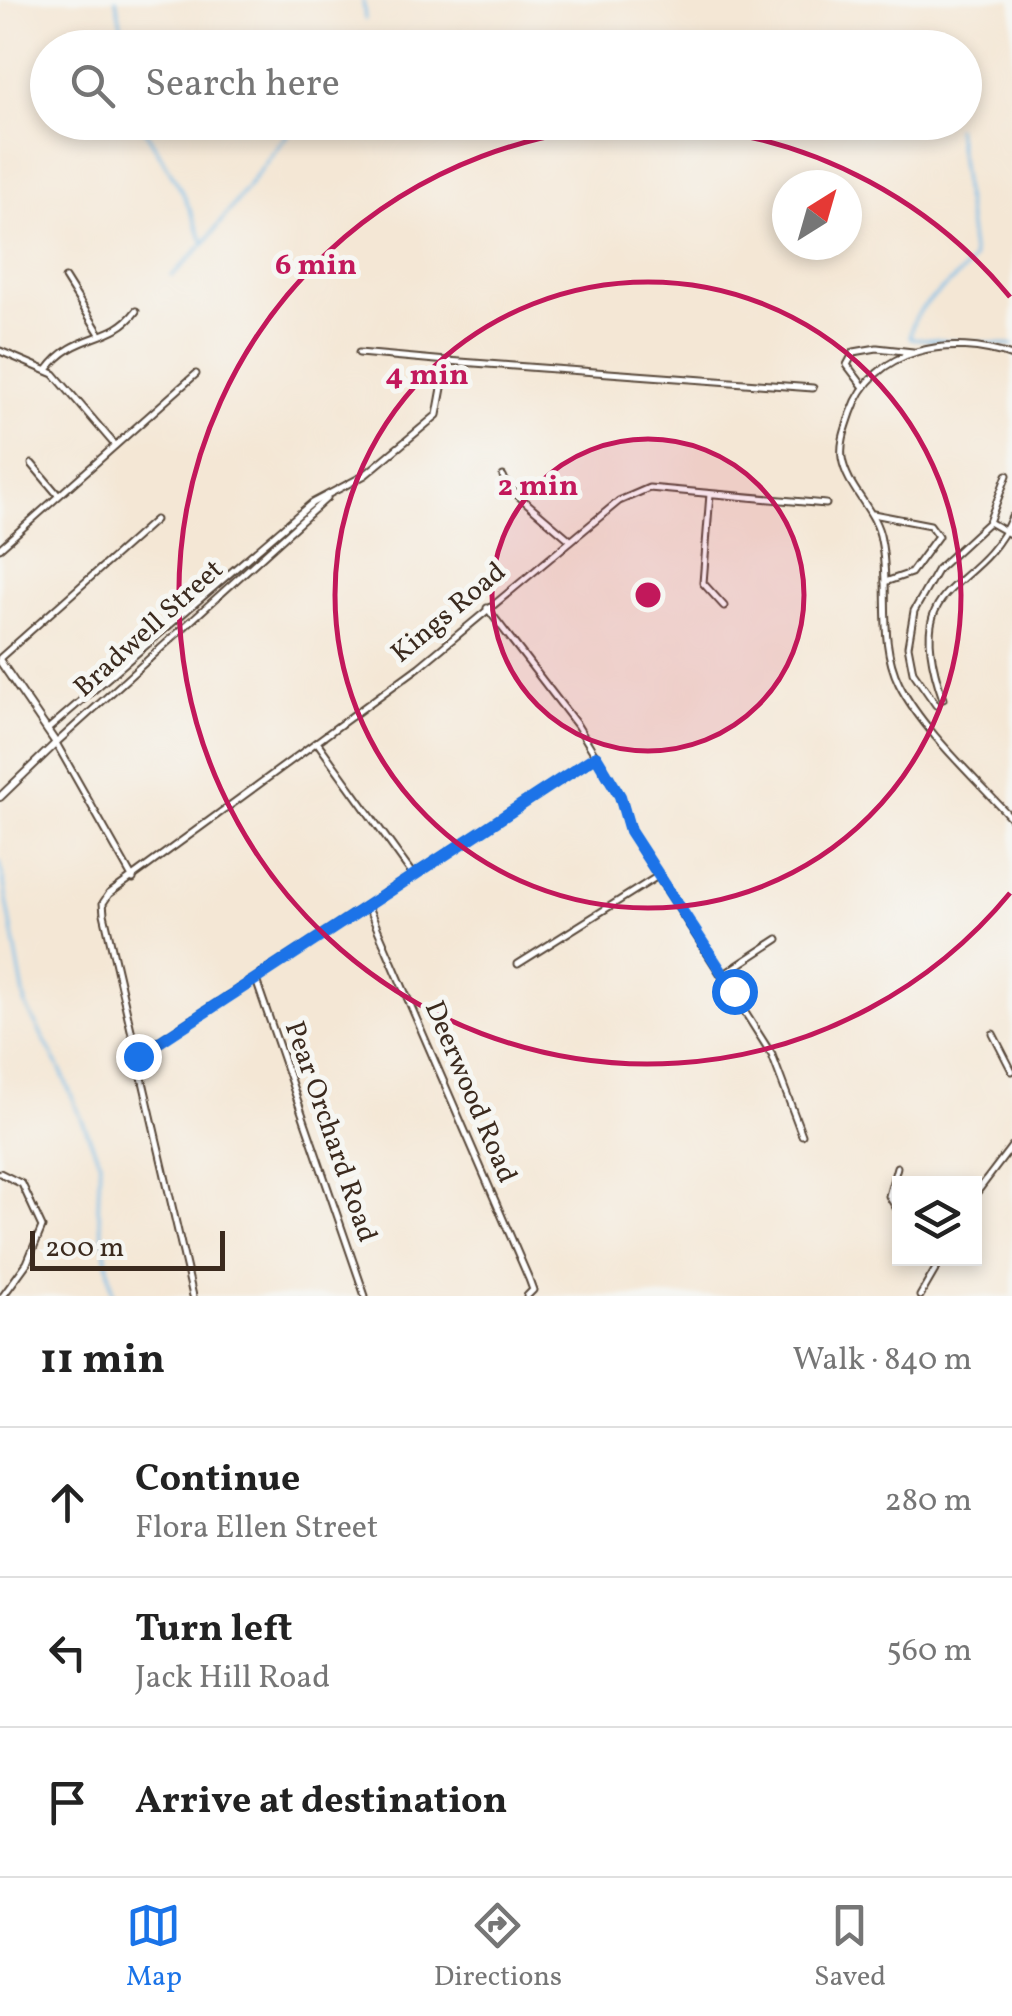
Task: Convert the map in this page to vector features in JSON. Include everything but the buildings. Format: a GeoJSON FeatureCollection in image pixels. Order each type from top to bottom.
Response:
{"type":"FeatureCollection","features":[{"type":"Feature","properties":{"kind":"street"},"geometry":{"type":"LineString","coordinates":[[65,278],[100,334]]}},
{"type":"Feature","properties":{"kind":"street"},"geometry":{"type":"LineString","coordinates":[[47,370],[66,348],[124,328],[136,311]]}},
{"type":"Feature","properties":{"kind":"street"},"geometry":{"type":"LineString","coordinates":[[863,386],[847,364],[854,352],[877,348],[913,352],[944,345],[1012,356]]}},
{"type":"Feature","properties":{"kind":"street"},"geometry":{"type":"LineString","coordinates":[[0,352],[47,370],[114,445]]}},
{"type":"Feature","properties":{"kind":"street"},"geometry":{"type":"LineString","coordinates":[[913,352],[863,386],[843,436],[842,453],[855,491],[881,537],[888,646],[900,686],[1012,819]]}},
{"type":"Feature","properties":{"kind":"street"},"geometry":{"type":"LineString","coordinates":[[359,353],[812,388]]}},
{"type":"Feature","properties":{"kind":"street","name":"Bradwell Street"},"geometry":{"type":"LineString","coordinates":[[0,796],[329,496],[378,465],[437,414],[447,361]]}},
{"type":"Feature","properties":{"kind":"street"},"geometry":{"type":"LineString","coordinates":[[1,546],[196,374]]}},
{"type":"Feature","properties":{"kind":"street"},"geometry":{"type":"LineString","coordinates":[[32,464],[58,495]]}},
{"type":"Feature","properties":{"kind":"street"},"geometry":{"type":"LineString","coordinates":[[503,476],[508,487],[570,540]]}},
{"type":"Feature","properties":{"kind":"street"},"geometry":{"type":"LineString","coordinates":[[936,705],[913,672],[908,646],[911,622],[938,569],[989,522],[1007,476]]}},
{"type":"Feature","properties":{"kind":"street","name":"Kings Road"},"geometry":{"type":"LineString","coordinates":[[138,1056],[103,903],[419,666],[619,501],[640,490],[826,504]]}},
{"type":"Feature","properties":{"kind":"street"},"geometry":{"type":"LineString","coordinates":[[710,494],[703,584],[724,606]]}},
{"type":"Feature","properties":{"kind":"street","name":"Bradwell Street"},"geometry":{"type":"LineString","coordinates":[[46,730],[312,503],[329,496]]}},
{"type":"Feature","properties":{"kind":"street"},"geometry":{"type":"LineString","coordinates":[[871,514],[930,525],[938,536],[911,574],[885,582]]}},
{"type":"Feature","properties":{"kind":"street"},"geometry":{"type":"LineString","coordinates":[[943,698],[930,648],[932,616],[942,593],[1009,533],[1012,517]]}},
{"type":"Feature","properties":{"kind":"street"},"geometry":{"type":"LineString","coordinates":[[133,879],[56,743],[0,660],[155,520]]}},
{"type":"Feature","properties":{"kind":"street"},"geometry":{"type":"LineString","coordinates":[[989,522],[1009,533]]}},
{"type":"Feature","properties":{"kind":"street"},"geometry":{"type":"LineString","coordinates":[[487,608],[596,756],[620,796],[630,831],[772,1055],[802,1135]]}},
{"type":"Feature","properties":{"kind":"street"},"geometry":{"type":"LineString","coordinates":[[317,742],[413,875]]}},
{"type":"Feature","properties":{"kind":"street"},"geometry":{"type":"LineString","coordinates":[[192,1296],[138,1056],[596,756]]}},
{"type":"Feature","properties":{"kind":"street"},"geometry":{"type":"LineString","coordinates":[[518,964],[658,876]]}},
{"type":"Feature","properties":{"kind":"street","name":"Deerwood Road"},"geometry":{"type":"LineString","coordinates":[[368,906],[530,1279],[529,1295]]}},
{"type":"Feature","properties":{"kind":"street"},"geometry":{"type":"LineString","coordinates":[[722,975],[778,939]]}},
{"type":"Feature","properties":{"kind":"street","name":"Pear Orchard Road"},"geometry":{"type":"LineString","coordinates":[[256,980],[365,1296]]}},
{"type":"Feature","properties":{"kind":"street"},"geometry":{"type":"LineString","coordinates":[[993,1034],[1012,1071]]}},
{"type":"Feature","properties":{"kind":"street"},"geometry":{"type":"LineString","coordinates":[[982,1185],[1012,1146]]}},
{"type":"Feature","properties":{"kind":"street"},"geometry":{"type":"LineString","coordinates":[[894,1176],[897,1166]]}},
{"type":"Feature","properties":{"kind":"street"},"geometry":{"type":"LineString","coordinates":[[0,1173],[22,1184],[42,1227],[27,1263],[3,1296]]}},
{"type":"Feature","properties":{"kind":"street"},"geometry":{"type":"LineString","coordinates":[[920,1296],[937,1266]]}},
{"type":"Feature","properties":{"kind":"waterway"},"geometry":{"type":"LineString","coordinates":[[116,0],[122,30]]}},
{"type":"Feature","properties":{"kind":"waterway"},"geometry":{"type":"LineString","coordinates":[[363,0],[365,19]]}},
{"type":"Feature","properties":{"kind":"waterway"},"geometry":{"type":"LineString","coordinates":[[151,140],[182,191],[204,243]]}},
{"type":"Feature","properties":{"kind":"waterway"},"geometry":{"type":"LineString","coordinates":[[172,276],[204,244],[283,140]]}},
{"type":"Feature","properties":{"kind":"waterway"},"geometry":{"type":"LineString","coordinates":[[958,140],[973,259],[918,314],[910,338],[1012,345]]}},
{"type":"Feature","properties":{"kind":"waterway"},"geometry":{"type":"LineString","coordinates":[[0,862],[26,1006],[61,1071],[100,1162],[98,1208],[113,1296]]}},
{"type":"Feature","properties":{"kind":"route"},"geometry":{"type":"LineString","coordinates":[[138,1056],[596,756],[620,796],[630,831],[734,991]]}}]}
